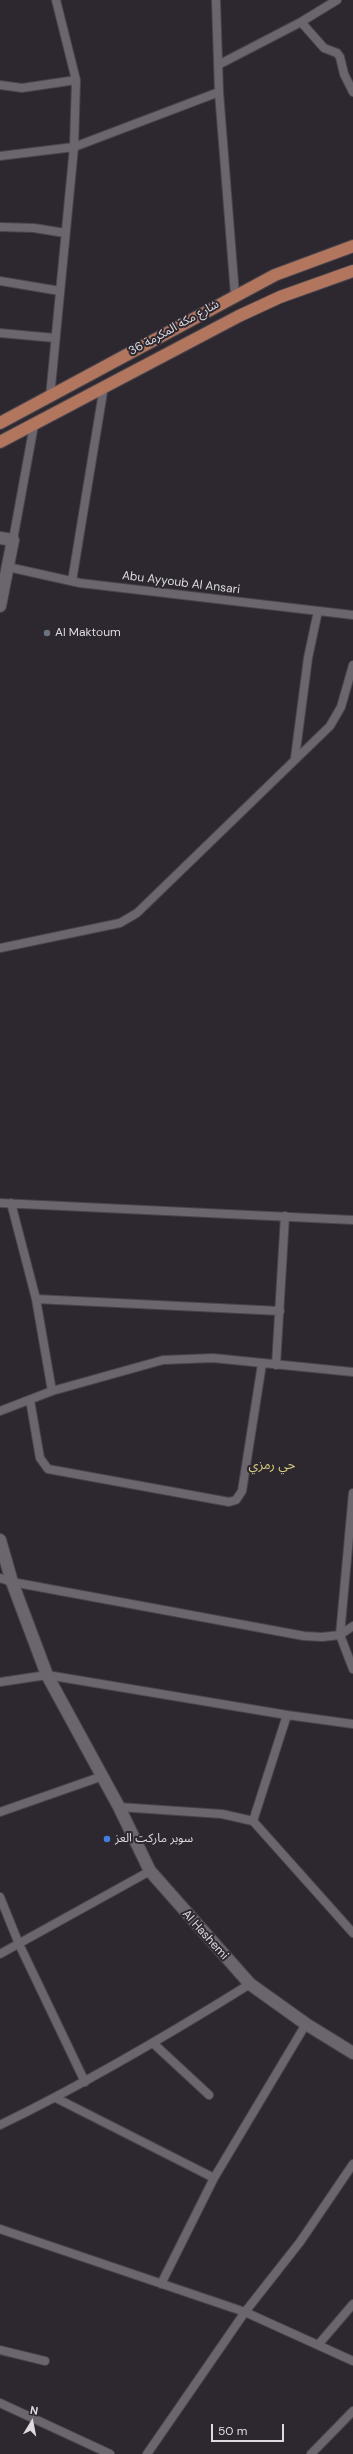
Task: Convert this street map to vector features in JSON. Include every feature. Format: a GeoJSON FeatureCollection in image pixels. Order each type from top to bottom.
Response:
{"type":"FeatureCollection","features":[{"type":"Feature","properties":{"kind":"main road","name":"شارع مكة المكرمة 36"},"geometry":{"type":"LineString","coordinates":[[0,423],[235,295],[275,275],[353,246]]}},
{"type":"Feature","properties":{"kind":"main road","name":"شارع مكة المكرمة 36"},"geometry":{"type":"LineString","coordinates":[[0,442],[104,386],[273,300],[353,271]]}},
{"type":"Feature","properties":{"kind":"street"},"geometry":{"type":"LineString","coordinates":[[50,397],[74,147],[76,80],[56,0]]}},
{"type":"Feature","properties":{"kind":"street"},"geometry":{"type":"LineString","coordinates":[[216,0],[220,64],[219,92],[235,295]]}},
{"type":"Feature","properties":{"kind":"street"},"geometry":{"type":"LineString","coordinates":[[220,64],[301,22],[337,0]]}},
{"type":"Feature","properties":{"kind":"street"},"geometry":{"type":"LineString","coordinates":[[301,22],[324,48],[337,53],[340,57],[344,74],[353,92]]}},
{"type":"Feature","properties":{"kind":"street"},"geometry":{"type":"LineString","coordinates":[[0,85],[22,88],[76,80]]}},
{"type":"Feature","properties":{"kind":"street"},"geometry":{"type":"LineString","coordinates":[[0,156],[74,147],[219,92]]}},
{"type":"Feature","properties":{"kind":"street"},"geometry":{"type":"LineString","coordinates":[[0,227],[34,228],[65,233]]}},
{"type":"Feature","properties":{"kind":"street"},"geometry":{"type":"LineString","coordinates":[[0,281],[60,291]]}},
{"type":"Feature","properties":{"kind":"street"},"geometry":{"type":"LineString","coordinates":[[0,333],[55,338]]}},
{"type":"Feature","properties":{"kind":"street"},"geometry":{"type":"LineString","coordinates":[[72,581],[104,386]]}},
{"type":"Feature","properties":{"kind":"street"},"geometry":{"type":"LineString","coordinates":[[0,606],[34,425]]}},
{"type":"Feature","properties":{"kind":"street"},"geometry":{"type":"LineString","coordinates":[[0,538],[13,540]]}},
{"type":"Feature","properties":{"kind":"street","name":"Abu Ayyoub Al Ansari"},"geometry":{"type":"LineString","coordinates":[[8,567],[72,581],[353,615]]}},
{"type":"Feature","properties":{"kind":"street"},"geometry":{"type":"LineString","coordinates":[[295,758],[308,658],[318,611]]}},
{"type":"Feature","properties":{"kind":"street"},"geometry":{"type":"LineString","coordinates":[[0,948],[120,923],[138,913],[295,758],[330,726],[341,707],[353,665]]}},
{"type":"Feature","properties":{"kind":"street"},"geometry":{"type":"LineString","coordinates":[[0,1203],[353,1220]]}},
{"type":"Feature","properties":{"kind":"street"},"geometry":{"type":"LineString","coordinates":[[11,1203],[36,1299],[52,1391]]}},
{"type":"Feature","properties":{"kind":"street"},"geometry":{"type":"LineString","coordinates":[[276,1365],[285,1216]]}},
{"type":"Feature","properties":{"kind":"street"},"geometry":{"type":"LineString","coordinates":[[36,1299],[280,1311]]}},
{"type":"Feature","properties":{"kind":"street"},"geometry":{"type":"LineString","coordinates":[[0,1411],[52,1391],[163,1360],[213,1358],[353,1372]]}},
{"type":"Feature","properties":{"kind":"street"},"geometry":{"type":"LineString","coordinates":[[30,1400],[40,1458],[48,1469],[230,1502],[236,1500],[242,1491],[262,1364]]}},
{"type":"Feature","properties":{"kind":"street"},"geometry":{"type":"LineString","coordinates":[[353,1493],[340,1635],[353,1669]]}},
{"type":"Feature","properties":{"kind":"street","name":"Al Hashemi"},"geometry":{"type":"LineString","coordinates":[[0,1540],[12,1582],[47,1675],[100,1777],[119,1807],[150,1871],[250,1984],[306,2024],[353,2053]]}},
{"type":"Feature","properties":{"kind":"street"},"geometry":{"type":"LineString","coordinates":[[0,1578],[12,1582],[304,1636],[322,1637],[340,1635],[353,1626]]}},
{"type":"Feature","properties":{"kind":"street"},"geometry":{"type":"LineString","coordinates":[[0,1682],[47,1675],[287,1715],[353,1724]]}},
{"type":"Feature","properties":{"kind":"street"},"geometry":{"type":"LineString","coordinates":[[253,1821],[287,1715]]}},
{"type":"Feature","properties":{"kind":"street"},"geometry":{"type":"LineString","coordinates":[[0,1812],[100,1777]]}},
{"type":"Feature","properties":{"kind":"street"},"geometry":{"type":"LineString","coordinates":[[119,1807],[222,1814],[253,1821],[353,1934]]}},
{"type":"Feature","properties":{"kind":"street"},"geometry":{"type":"LineString","coordinates":[[0,1954],[150,1871]]}},
{"type":"Feature","properties":{"kind":"street"},"geometry":{"type":"LineString","coordinates":[[0,1897],[19,1944],[85,2082]]}},
{"type":"Feature","properties":{"kind":"street"},"geometry":{"type":"LineString","coordinates":[[0,2125],[56,2098],[154,2044],[250,1984]]}},
{"type":"Feature","properties":{"kind":"street"},"geometry":{"type":"LineString","coordinates":[[161,2284],[214,2178],[306,2024]]}},
{"type":"Feature","properties":{"kind":"street"},"geometry":{"type":"LineString","coordinates":[[154,2044],[209,2095]]}},
{"type":"Feature","properties":{"kind":"street"},"geometry":{"type":"LineString","coordinates":[[56,2098],[214,2178]]}},
{"type":"Feature","properties":{"kind":"street"},"geometry":{"type":"LineString","coordinates":[[147,2454],[245,2312],[300,2242],[352,2168]]}},
{"type":"Feature","properties":{"kind":"street"},"geometry":{"type":"LineString","coordinates":[[0,2230],[245,2312],[353,2361]]}},
{"type":"Feature","properties":{"kind":"street"},"geometry":{"type":"LineString","coordinates":[[318,2345],[353,2304]]}},
{"type":"Feature","properties":{"kind":"street"},"geometry":{"type":"LineString","coordinates":[[0,2350],[45,2361]]}},
{"type":"Feature","properties":{"kind":"street"},"geometry":{"type":"LineString","coordinates":[[0,2403],[110,2454]]}},
{"type":"Feature","properties":{"kind":"street"},"geometry":{"type":"LineString","coordinates":[[312,2454],[353,2411]]}},
{"type":"Feature","properties":{"kind":"place","name":"Al Maktoum"},"geometry":{"type":"Point","coordinates":[47,633]}},
{"type":"Feature","properties":{"kind":"place","name":"سوبر ماركت العز"},"geometry":{"type":"Point","coordinates":[107,1839]}},
{"type":"Feature","properties":{"kind":"district","name":"حي رمزي"},"geometry":{"type":"Point","coordinates":[272,1466]}}]}
